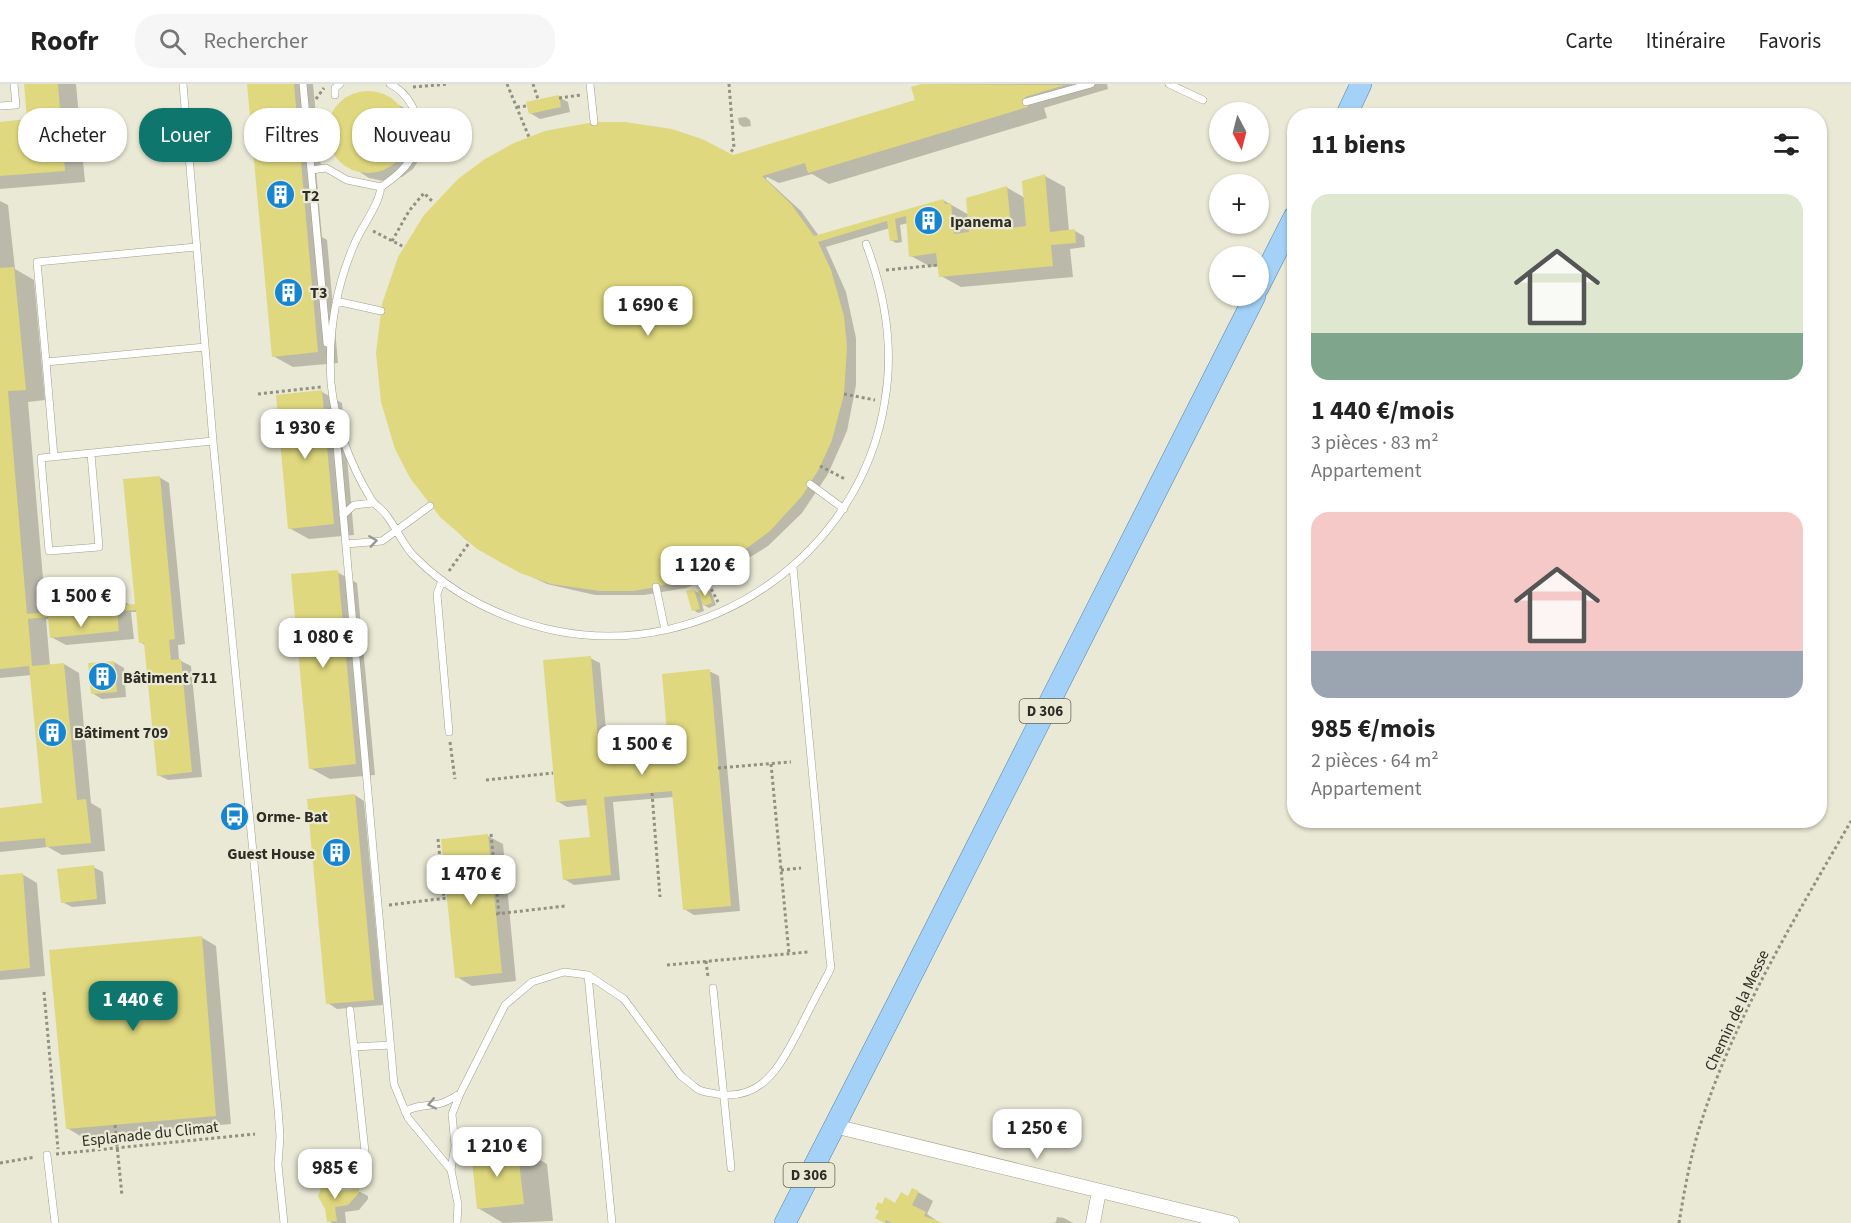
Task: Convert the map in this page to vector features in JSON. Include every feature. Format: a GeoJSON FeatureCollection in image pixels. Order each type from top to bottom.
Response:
{"type":"FeatureCollection","features":[{"type":"Feature","properties":{"kind":"main road"},"geometry":{"type":"LineString","coordinates":[[1350,108],[1361,84]]}},
{"type":"Feature","properties":{"kind":"main road"},"geometry":{"type":"LineString","coordinates":[[1269,266],[1287,231]]}},
{"type":"Feature","properties":{"kind":"main road","name":"D 306"},"geometry":{"type":"LineString","coordinates":[[784,1223],[1250,306]]}},
{"type":"Feature","properties":{"kind":"street"},"geometry":{"type":"LineString","coordinates":[[834,1126],[1232,1223]]}},
{"type":"Feature","properties":{"kind":"street"},"geometry":{"type":"LineString","coordinates":[[1093,1223],[1099,1191]]}},
{"type":"Feature","properties":{"kind":"lane"},"geometry":{"type":"LineString","coordinates":[[0,106],[16,105],[14,84]]}},
{"type":"Feature","properties":{"kind":"lane"},"geometry":{"type":"LineString","coordinates":[[183,84],[213,441],[278,1109],[280,1136],[278,1165],[284,1223]]}},
{"type":"Feature","properties":{"kind":"lane"},"geometry":{"type":"LineString","coordinates":[[303,84],[394,1084],[405,1112],[452,1170]]}},
{"type":"Feature","properties":{"kind":"lane"},"geometry":{"type":"LineString","coordinates":[[335,95],[335,88],[340,84]]}},
{"type":"Feature","properties":{"kind":"lane"},"geometry":{"type":"LineString","coordinates":[[390,84],[413,106],[418,120],[419,135],[415,152],[407,164],[381,187],[379,199],[363,225],[345,267],[336,301],[330,353],[338,424],[348,457],[373,503],[384,511],[410,553],[442,580],[468,598],[495,612],[543,628],[568,633],[612,636],[665,630],[722,612],[764,590],[809,552],[844,509],[857,486],[874,447],[885,402],[889,363],[884,304],[866,244]]}},
{"type":"Feature","properties":{"kind":"lane"},"geometry":{"type":"LineString","coordinates":[[590,84],[594,122]]}},
{"type":"Feature","properties":{"kind":"lane"},"geometry":{"type":"LineString","coordinates":[[1026,102],[1090,84]]}},
{"type":"Feature","properties":{"kind":"lane"},"geometry":{"type":"LineString","coordinates":[[1169,84],[1203,100]]}},
{"type":"Feature","properties":{"kind":"lane"},"geometry":{"type":"LineString","coordinates":[[311,170],[326,168],[347,180],[381,187]]}},
{"type":"Feature","properties":{"kind":"lane"},"geometry":{"type":"LineString","coordinates":[[54,457],[37,262],[196,247]]}},
{"type":"Feature","properties":{"kind":"lane"},"geometry":{"type":"LineString","coordinates":[[336,301],[381,310]]}},
{"type":"Feature","properties":{"kind":"lane"},"geometry":{"type":"LineString","coordinates":[[46,362],[205,347]]}},
{"type":"Feature","properties":{"kind":"lane"},"geometry":{"type":"LineString","coordinates":[[91,453],[99,547],[49,551],[41,458],[54,457],[91,453],[213,441]]}},
{"type":"Feature","properties":{"kind":"lane"},"geometry":{"type":"LineString","coordinates":[[810,484],[844,509]]}},
{"type":"Feature","properties":{"kind":"lane"},"geometry":{"type":"LineString","coordinates":[[343,515],[354,505],[373,503]]}},
{"type":"Feature","properties":{"kind":"lane"},"geometry":{"type":"LineString","coordinates":[[346,544],[382,540],[430,506]]}},
{"type":"Feature","properties":{"kind":"lane"},"geometry":{"type":"LineString","coordinates":[[457,1223],[458,1204],[452,1170],[455,1146],[452,1114],[505,1005],[532,982],[564,972],[588,975],[624,999],[681,1076],[701,1091],[739,1095],[764,1082],[781,1064],[831,967],[793,567]]}},
{"type":"Feature","properties":{"kind":"lane"},"geometry":{"type":"LineString","coordinates":[[442,580],[437,594],[449,732]]}},
{"type":"Feature","properties":{"kind":"lane"},"geometry":{"type":"LineString","coordinates":[[656,587],[665,630]]}},
{"type":"Feature","properties":{"kind":"lane"},"geometry":{"type":"LineString","coordinates":[[588,975],[612,1223]]}},
{"type":"Feature","properties":{"kind":"lane"},"geometry":{"type":"LineString","coordinates":[[713,988],[731,1168]]}},
{"type":"Feature","properties":{"kind":"lane"},"geometry":{"type":"LineString","coordinates":[[350,1010],[366,1161]]}},
{"type":"Feature","properties":{"kind":"lane"},"geometry":{"type":"LineString","coordinates":[[354,1047],[391,1045]]}},
{"type":"Feature","properties":{"kind":"lane"},"geometry":{"type":"LineString","coordinates":[[405,1112],[412,1106],[423,1107],[460,1094]]}},
{"type":"Feature","properties":{"kind":"lane"},"geometry":{"type":"LineString","coordinates":[[47,1155],[55,1223]]}},
{"type":"Feature","properties":{"kind":"path"},"geometry":{"type":"LineString","coordinates":[[413,87],[447,84]]}},
{"type":"Feature","properties":{"kind":"path"},"geometry":{"type":"LineString","coordinates":[[507,84],[529,136]]}},
{"type":"Feature","properties":{"kind":"path"},"geometry":{"type":"LineString","coordinates":[[534,84],[538,99]]}},
{"type":"Feature","properties":{"kind":"path"},"geometry":{"type":"LineString","coordinates":[[729,84],[735,148],[730,153]]}},
{"type":"Feature","properties":{"kind":"path"},"geometry":{"type":"LineString","coordinates":[[559,98],[591,94]]}},
{"type":"Feature","properties":{"kind":"path"},"geometry":{"type":"LineString","coordinates":[[517,107],[527,106]]}},
{"type":"Feature","properties":{"kind":"path"},"geometry":{"type":"LineString","coordinates":[[392,241],[408,211],[424,193],[434,202]]}},
{"type":"Feature","properties":{"kind":"path"},"geometry":{"type":"LineString","coordinates":[[363,225],[404,247]]}},
{"type":"Feature","properties":{"kind":"path"},"geometry":{"type":"LineString","coordinates":[[875,272],[938,265]]}},
{"type":"Feature","properties":{"kind":"path"},"geometry":{"type":"LineString","coordinates":[[258,394],[332,386]]}},
{"type":"Feature","properties":{"kind":"path"},"geometry":{"type":"LineString","coordinates":[[844,394],[885,402]]}},
{"type":"Feature","properties":{"kind":"path"},"geometry":{"type":"LineString","coordinates":[[820,466],[857,486]]}},
{"type":"Feature","properties":{"kind":"path"},"geometry":{"type":"LineString","coordinates":[[442,580],[469,543]]}},
{"type":"Feature","properties":{"kind":"path"},"geometry":{"type":"LineString","coordinates":[[703,573],[722,612]]}},
{"type":"Feature","properties":{"kind":"path"},"geometry":{"type":"LineString","coordinates":[[449,732],[454,779]]}},
{"type":"Feature","properties":{"kind":"path"},"geometry":{"type":"LineString","coordinates":[[718,768],[791,762]]}},
{"type":"Feature","properties":{"kind":"path"},"geometry":{"type":"LineString","coordinates":[[771,764],[789,954]]}},
{"type":"Feature","properties":{"kind":"path"},"geometry":{"type":"LineString","coordinates":[[486,780],[553,773]]}},
{"type":"Feature","properties":{"kind":"path"},"geometry":{"type":"LineString","coordinates":[[652,793],[660,897]]}},
{"type":"Feature","properties":{"kind":"path","name":"Chemin de la Messe"},"geometry":{"type":"LineString","coordinates":[[1678,1223],[1699,1130],[1722,1065],[1769,963],[1851,821]]}},
{"type":"Feature","properties":{"kind":"path"},"geometry":{"type":"LineString","coordinates":[[491,834],[497,914],[565,906]]}},
{"type":"Feature","properties":{"kind":"path"},"geometry":{"type":"LineString","coordinates":[[377,907],[446,898],[438,839]]}},
{"type":"Feature","properties":{"kind":"path"},"geometry":{"type":"LineString","coordinates":[[781,870],[801,868]]}},
{"type":"Feature","properties":{"kind":"path"},"geometry":{"type":"LineString","coordinates":[[667,965],[808,952]]}},
{"type":"Feature","properties":{"kind":"path"},"geometry":{"type":"LineString","coordinates":[[706,961],[708,980]]}},
{"type":"Feature","properties":{"kind":"path"},"geometry":{"type":"LineString","coordinates":[[44,992],[58,1153]]}},
{"type":"Feature","properties":{"kind":"path"},"geometry":{"type":"LineString","coordinates":[[115,1125],[122,1196]]}},
{"type":"Feature","properties":{"kind":"path","name":"Esplanade du Climat"},"geometry":{"type":"LineString","coordinates":[[0,1163],[58,1153],[255,1134]]}},
{"type":"Feature","properties":{"kind":"building"},"geometry":{"type":"Polygon","coordinates":[[[24,84],[58,84],[60,108],[26,108],[24,84]]]}},
{"type":"Feature","properties":{"kind":"building"},"geometry":{"type":"Polygon","coordinates":[[[247,84],[294,84],[296,108],[249,108],[247,84]]]}},
{"type":"Feature","properties":{"kind":"building"},"geometry":{"type":"Polygon","coordinates":[[[921,84],[1065,85],[1025,97],[1028,107],[808,173],[805,163],[762,176],[791,204],[814,236],[943,199],[945,204],[951,203],[954,234],[969,232],[966,198],[1007,186],[1011,228],[1026,226],[1022,181],[1045,174],[1050,232],[1075,229],[1076,243],[1051,245],[1053,266],[939,277],[936,253],[909,257],[906,216],[895,219],[898,240],[890,241],[887,221],[818,242],[831,270],[844,316],[847,347],[844,394],[832,440],[819,469],[802,496],[770,531],[732,559],[694,577],[633,591],[600,591],[551,584],[520,573],[477,549],[440,517],[410,478],[395,449],[381,402],[376,353],[382,304],[398,257],[424,215],[458,179],[485,159],[514,143],[545,131],[594,122],[625,122],[672,129],[702,139],[733,155],[915,100],[911,87],[921,84]]]}},
{"type":"Feature","properties":{"kind":"building"},"geometry":{"type":"Polygon","coordinates":[[[368,91],[384,94],[401,108],[352,108],[352,162],[396,162],[384,170],[368,173],[352,170],[340,162],[340,108],[335,108],[339,103],[352,94],[368,91]]]}},
{"type":"Feature","properties":{"kind":"building"},"geometry":{"type":"Polygon","coordinates":[[[559,95],[561,107],[529,114],[526,102],[559,95]]]}},
{"type":"Feature","properties":{"kind":"building"},"geometry":{"type":"Polygon","coordinates":[[[18,120],[18,162],[64,162],[65,171],[0,176],[0,122],[18,120]]]}},
{"type":"Feature","properties":{"kind":"building"},"geometry":{"type":"Polygon","coordinates":[[[254,162],[301,162],[318,352],[272,357],[254,162]]]}},
{"type":"Feature","properties":{"kind":"building"},"geometry":{"type":"Polygon","coordinates":[[[14,267],[26,390],[8,391],[27,614],[47,612],[46,601],[116,594],[117,606],[135,604],[123,479],[160,476],[175,639],[169,640],[171,660],[181,659],[192,772],[157,776],[144,643],[139,643],[136,610],[117,611],[119,631],[50,638],[48,617],[28,619],[32,666],[64,663],[77,800],[86,799],[91,843],[46,847],[45,838],[0,842],[0,808],[42,803],[29,666],[0,669],[0,268],[14,267]]]}},
{"type":"Feature","properties":{"kind":"building"},"geometry":{"type":"Polygon","coordinates":[[[322,390],[334,524],[288,529],[276,395],[322,390]]]}},
{"type":"Feature","properties":{"kind":"building"},"geometry":{"type":"Polygon","coordinates":[[[338,570],[356,764],[309,769],[291,574],[338,570]]]}},
{"type":"Feature","properties":{"kind":"building"},"geometry":{"type":"Polygon","coordinates":[[[707,588],[712,603],[703,606],[698,591],[707,588]]]}},
{"type":"Feature","properties":{"kind":"building"},"geometry":{"type":"Polygon","coordinates":[[[694,589],[700,609],[692,611],[686,591],[694,589]]]}},
{"type":"Feature","properties":{"kind":"building"},"geometry":{"type":"Polygon","coordinates":[[[591,656],[599,751],[668,745],[662,674],[710,669],[731,906],[683,910],[672,791],[604,797],[611,875],[563,880],[559,840],[590,837],[586,799],[556,802],[543,660],[591,656]]]}},
{"type":"Feature","properties":{"kind":"building","name":"Bâtiment 711"},"geometry":{"type":"Polygon","coordinates":[[[114,661],[117,692],[91,694],[88,663],[114,661]]]}},
{"type":"Feature","properties":{"kind":"building","name":"Guest House"},"geometry":{"type":"Polygon","coordinates":[[[355,794],[374,1000],[326,1004],[307,799],[355,794]]]}},
{"type":"Feature","properties":{"kind":"building"},"geometry":{"type":"Polygon","coordinates":[[[488,834],[502,973],[455,978],[441,839],[488,834]]]}},
{"type":"Feature","properties":{"kind":"building"},"geometry":{"type":"Polygon","coordinates":[[[94,865],[97,899],[61,903],[57,869],[94,865]]]}},
{"type":"Feature","properties":{"kind":"building"},"geometry":{"type":"Polygon","coordinates":[[[23,873],[30,968],[0,971],[0,875],[23,873]]]}},
{"type":"Feature","properties":{"kind":"building"},"geometry":{"type":"Polygon","coordinates":[[[202,936],[216,1116],[66,1129],[49,950],[202,936]]]}},
{"type":"Feature","properties":{"kind":"building"},"geometry":{"type":"Polygon","coordinates":[[[517,1146],[524,1204],[477,1209],[471,1151],[517,1146]]]}},
{"type":"Feature","properties":{"kind":"building"},"geometry":{"type":"Polygon","coordinates":[[[331,1183],[338,1191],[359,1189],[359,1193],[348,1205],[335,1207],[337,1221],[327,1222],[325,1209],[318,1196],[323,1184],[331,1183]]]}},
{"type":"Feature","properties":{"kind":"building"},"geometry":{"type":"Polygon","coordinates":[[[912,1188],[919,1191],[912,1205],[926,1212],[924,1216],[943,1223],[892,1223],[886,1220],[884,1223],[875,1218],[879,1211],[875,1209],[878,1202],[882,1204],[885,1197],[895,1203],[901,1192],[908,1196],[912,1188]]]}},
{"type":"Feature","properties":{"kind":"place","name":"T2"},"geometry":{"type":"Point","coordinates":[281,195]}},
{"type":"Feature","properties":{"kind":"place","name":"Ipanema"},"geometry":{"type":"Point","coordinates":[929,221]}},
{"type":"Feature","properties":{"kind":"place","name":"T3"},"geometry":{"type":"Point","coordinates":[289,292]}},
{"type":"Feature","properties":{"kind":"place","name":"Bâtiment 711"},"geometry":{"type":"Point","coordinates":[102,677]}},
{"type":"Feature","properties":{"kind":"place","name":"Bâtiment 709"},"geometry":{"type":"Point","coordinates":[53,732]}},
{"type":"Feature","properties":{"kind":"place","name":"Orme- Bat"},"geometry":{"type":"Point","coordinates":[235,816]}},
{"type":"Feature","properties":{"kind":"place","name":"Guest House"},"geometry":{"type":"Point","coordinates":[336,853]}}]}
